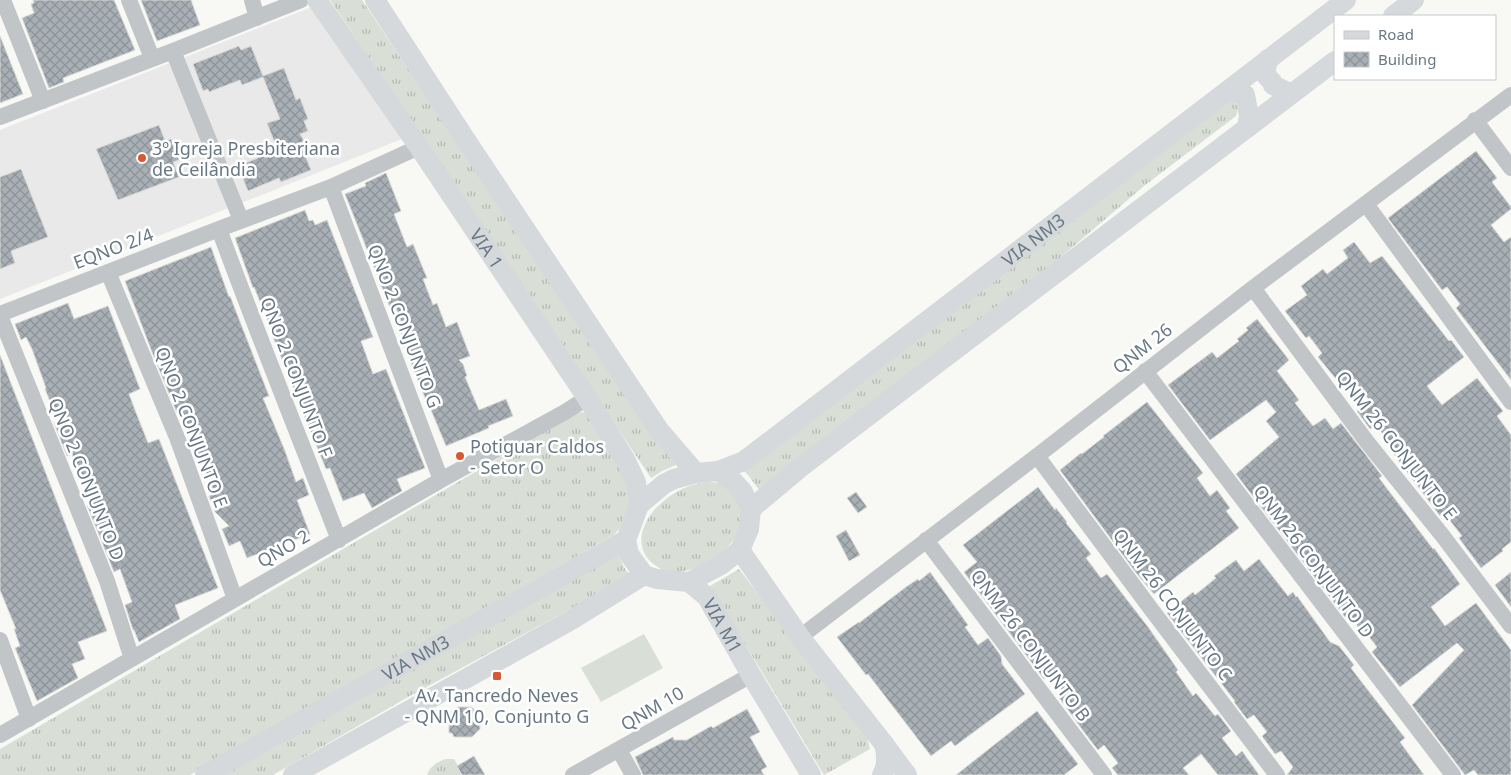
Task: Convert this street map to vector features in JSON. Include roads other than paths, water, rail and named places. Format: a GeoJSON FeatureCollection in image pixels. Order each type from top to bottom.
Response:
{"type":"FeatureCollection","features":[{"type":"Feature","properties":{"kind":"main road","name":"VIA 1"},"geometry":{"type":"LineString","coordinates":[[318,0],[587,398],[625,460],[636,482],[639,506]]}},
{"type":"Feature","properties":{"kind":"main road"},"geometry":{"type":"LineString","coordinates":[[375,0],[659,430],[696,473]]}},
{"type":"Feature","properties":{"kind":"main road","name":"VIA NM3"},"geometry":{"type":"LineString","coordinates":[[718,471],[744,461],[1346,0]]}},
{"type":"Feature","properties":{"kind":"main road"},"geometry":{"type":"LineString","coordinates":[[1394,15],[1414,0]]}},
{"type":"Feature","properties":{"kind":"main road"},"geometry":{"type":"LineString","coordinates":[[1268,59],[1265,74],[1273,85],[1291,94]]}},
{"type":"Feature","properties":{"kind":"main road"},"geometry":{"type":"LineString","coordinates":[[752,509],[801,467],[1334,62]]}},
{"type":"Feature","properties":{"kind":"main road"},"geometry":{"type":"LineString","coordinates":[[1224,93],[1234,92],[1245,95],[1249,116],[1247,128]]}},
{"type":"Feature","properties":{"kind":"main road"},"geometry":{"type":"LineString","coordinates":[[718,471],[734,482],[743,492],[752,509],[749,529],[740,550],[722,565],[689,582],[644,576],[629,554],[626,540],[639,506],[664,484],[684,475],[718,471]]}},
{"type":"Feature","properties":{"kind":"main road","name":"VIA NM3"},"geometry":{"type":"LineString","coordinates":[[205,775],[626,540]]}},
{"type":"Feature","properties":{"kind":"main road"},"geometry":{"type":"LineString","coordinates":[[740,550],[800,637],[907,775]]}},
{"type":"Feature","properties":{"kind":"main road"},"geometry":{"type":"LineString","coordinates":[[293,775],[573,619],[644,576]]}},
{"type":"Feature","properties":{"kind":"main road","name":"VIA M1"},"geometry":{"type":"LineString","coordinates":[[689,582],[707,597],[811,775]]}},
{"type":"Feature","properties":{"kind":"main road"},"geometry":{"type":"LineString","coordinates":[[882,775],[886,762],[884,744]]}},
{"type":"Feature","properties":{"kind":"street"},"geometry":{"type":"LineString","coordinates":[[3,0],[42,101]]}},
{"type":"Feature","properties":{"kind":"street"},"geometry":{"type":"LineString","coordinates":[[129,0],[152,58]]}},
{"type":"Feature","properties":{"kind":"street"},"geometry":{"type":"LineString","coordinates":[[252,0],[257,18]]}},
{"type":"Feature","properties":{"kind":"street"},"geometry":{"type":"LineString","coordinates":[[0,117],[152,58],[173,52],[257,18],[289,2]]}},
{"type":"Feature","properties":{"kind":"street"},"geometry":{"type":"LineString","coordinates":[[173,52],[241,220]]}},
{"type":"Feature","properties":{"kind":"street","name":"QNM 26"},"geometry":{"type":"LineString","coordinates":[[800,637],[1253,288],[1475,120],[1511,95]]}},
{"type":"Feature","properties":{"kind":"street"},"geometry":{"type":"LineString","coordinates":[[1475,120],[1511,168]]}},
{"type":"Feature","properties":{"kind":"street","name":"EQNO 2/4"},"geometry":{"type":"LineString","coordinates":[[0,315],[241,220],[331,187],[418,147]]}},
{"type":"Feature","properties":{"kind":"street","name":"QNO 2 CONJUNTO G"},"geometry":{"type":"LineString","coordinates":[[331,187],[442,480]]}},
{"type":"Feature","properties":{"kind":"street"},"geometry":{"type":"LineString","coordinates":[[1366,204],[1511,402]]}},
{"type":"Feature","properties":{"kind":"street","name":"QNO 2 CONJUNTO F"},"geometry":{"type":"LineString","coordinates":[[219,229],[251,317],[339,540]]}},
{"type":"Feature","properties":{"kind":"street","name":"QNO 2 CONJUNTO E"},"geometry":{"type":"LineString","coordinates":[[108,272],[178,440],[235,599]]}},
{"type":"Feature","properties":{"kind":"street","name":"QNM 26 CONJUNTO E"},"geometry":{"type":"LineString","coordinates":[[1253,288],[1367,442],[1442,535],[1511,626]]}},
{"type":"Feature","properties":{"kind":"street","name":"QNO 2 CONJUNTO D"},"geometry":{"type":"LineString","coordinates":[[0,315],[107,581],[132,659]]}},
{"type":"Feature","properties":{"kind":"street","name":"QNM 26 CONJUNTO D"},"geometry":{"type":"LineString","coordinates":[[1145,371],[1453,775]]}},
{"type":"Feature","properties":{"kind":"street","name":"QNO 2"},"geometry":{"type":"LineString","coordinates":[[0,735],[587,398]]}},
{"type":"Feature","properties":{"kind":"street","name":"QNM 26 CONJUNTO C"},"geometry":{"type":"LineString","coordinates":[[1037,456],[1277,775]]}},
{"type":"Feature","properties":{"kind":"street","name":"QNM 26 CONJUNTO B"},"geometry":{"type":"LineString","coordinates":[[926,540],[1104,775]]}},
{"type":"Feature","properties":{"kind":"street"},"geometry":{"type":"LineString","coordinates":[[0,640],[28,719]]}},
{"type":"Feature","properties":{"kind":"street","name":"QNM 10"},"geometry":{"type":"LineString","coordinates":[[573,775],[751,674]]}},
{"type":"Feature","properties":{"kind":"street"},"geometry":{"type":"LineString","coordinates":[[619,750],[633,775]]}},
{"type":"Feature","properties":{"kind":"place","name":"3º Igreja Presbiteriana de Ceilândia"},"geometry":{"type":"Point","coordinates":[142,158]}},
{"type":"Feature","properties":{"kind":"place","name":"Potiguar Caldos - Setor O"},"geometry":{"type":"Point","coordinates":[460,456]}},
{"type":"Feature","properties":{"kind":"place","name":"Av. Tancredo Neves - QNM 10, Conjunto G"},"geometry":{"type":"Point","coordinates":[497,676]}}]}
